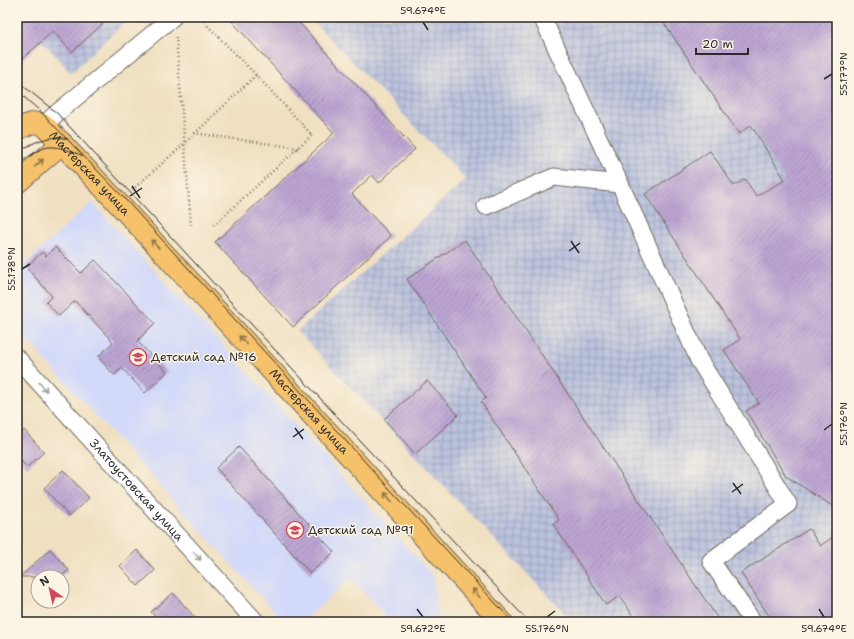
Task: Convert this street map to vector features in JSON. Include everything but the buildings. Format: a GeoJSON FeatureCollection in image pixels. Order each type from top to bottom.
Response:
{"type":"FeatureCollection","features":[{"type":"Feature","properties":{"kind":"main road","name":"Мастерская улица"},"geometry":{"type":"LineString","coordinates":[[30,126],[62,143],[502,622]]}},
{"type":"Feature","properties":{"kind":"main road"},"geometry":{"type":"LineString","coordinates":[[17,183],[62,143]]}},
{"type":"Feature","properties":{"kind":"street"},"geometry":{"type":"LineString","coordinates":[[542,17],[620,184],[699,360],[788,504],[711,561],[753,622]]}},
{"type":"Feature","properties":{"kind":"street"},"geometry":{"type":"LineString","coordinates":[[30,126],[57,112],[174,25]]}},
{"type":"Feature","properties":{"kind":"street"},"geometry":{"type":"LineString","coordinates":[[486,206],[554,177],[620,184]]}},
{"type":"Feature","properties":{"kind":"street","name":"Златоустовская улица"},"geometry":{"type":"LineString","coordinates":[[17,358],[256,622]]}},
{"type":"Feature","properties":{"kind":"path"},"geometry":{"type":"LineString","coordinates":[[199,17],[312,135],[214,225]]}},
{"type":"Feature","properties":{"kind":"path"},"geometry":{"type":"LineString","coordinates":[[174,25],[191,225]]}},
{"type":"Feature","properties":{"kind":"path"},"geometry":{"type":"LineString","coordinates":[[117,202],[124,198],[184,144],[256,75]]}},
{"type":"Feature","properties":{"kind":"path"},"geometry":{"type":"LineString","coordinates":[[194,133],[298,148]]}},
{"type":"Feature","properties":{"kind":"shaded area"},"geometry":{"type":"Polygon","coordinates":[[[21,17],[130,17],[71,73],[21,17]]]}},
{"type":"Feature","properties":{"kind":"shaded area"},"geometry":{"type":"Polygon","coordinates":[[[309,17],[837,17],[837,622],[573,622],[297,331],[466,179],[309,17]]]}},
{"type":"Feature","properties":{"kind":"shaded area"},"geometry":{"type":"Polygon","coordinates":[[[92,202],[434,577],[438,618],[434,622],[391,622],[351,578],[302,622],[284,622],[17,329],[17,271],[92,202]]]}},
{"type":"Feature","properties":{"kind":"tram line"},"geometry":{"type":"LineString","coordinates":[[17,81],[57,113],[263,337],[529,622]]}},
{"type":"Feature","properties":{"kind":"tram line"},"geometry":{"type":"LineString","coordinates":[[17,91],[40,111],[124,198],[513,622]]}},
{"type":"Feature","properties":{"kind":"tram line"},"geometry":{"type":"LineString","coordinates":[[17,153],[35,142],[48,138],[68,139]]}},
{"type":"Feature","properties":{"kind":"tram line"},"geometry":{"type":"LineString","coordinates":[[17,166],[36,152],[49,147],[62,148],[83,156]]}},
{"type":"Feature","properties":{"kind":"place","name":"Детский сад №16"},"geometry":{"type":"Point","coordinates":[138,357]}},
{"type":"Feature","properties":{"kind":"place","name":"Детский сад №91"},"geometry":{"type":"Point","coordinates":[295,530]}}]}
